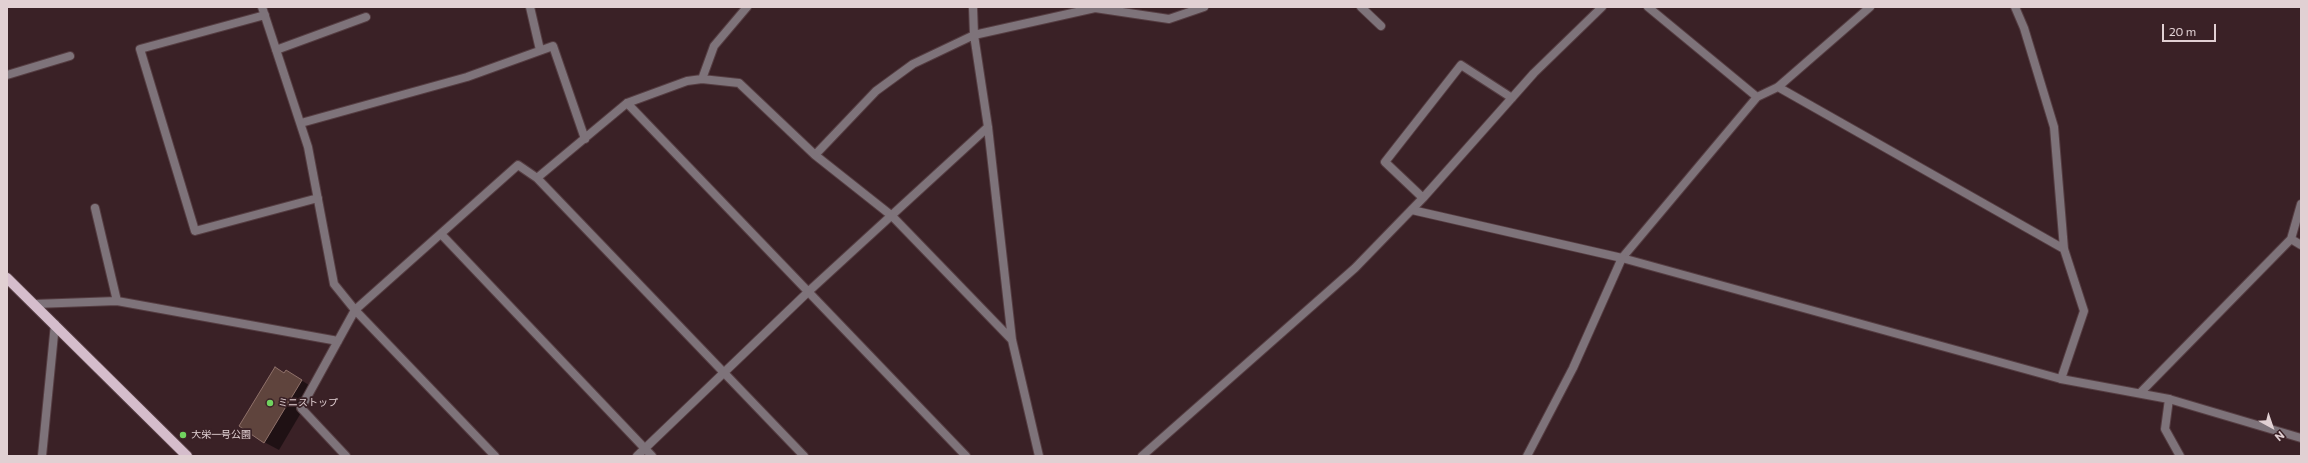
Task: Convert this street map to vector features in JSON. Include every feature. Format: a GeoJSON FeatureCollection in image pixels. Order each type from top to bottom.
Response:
{"type":"FeatureCollection","features":[{"type":"Feature","properties":{"kind":"main road"},"geometry":{"type":"LineString","coordinates":[[7,278],[187,456]]}},
{"type":"Feature","properties":{"kind":"street"},"geometry":{"type":"LineString","coordinates":[[530,7],[540,50]]}},
{"type":"Feature","properties":{"kind":"street"},"geometry":{"type":"LineString","coordinates":[[702,79],[714,46],[746,7]]}},
{"type":"Feature","properties":{"kind":"street"},"geometry":{"type":"LineString","coordinates":[[973,7],[974,35],[988,127],[1012,340],[1039,456]]}},
{"type":"Feature","properties":{"kind":"street"},"geometry":{"type":"LineString","coordinates":[[815,155],[876,90],[913,64],[974,35],[1095,8],[1169,19],[1204,7]]}},
{"type":"Feature","properties":{"kind":"street"},"geometry":{"type":"LineString","coordinates":[[1361,7],[1381,26]]}},
{"type":"Feature","properties":{"kind":"street"},"geometry":{"type":"LineString","coordinates":[[1142,456],[1355,268],[1424,198],[1534,73],[1602,7]]}},
{"type":"Feature","properties":{"kind":"street"},"geometry":{"type":"LineString","coordinates":[[1648,7],[1757,97]]}},
{"type":"Feature","properties":{"kind":"street"},"geometry":{"type":"LineString","coordinates":[[1527,456],[1573,368],[1622,258],[1757,97],[1778,87],[1870,7]]}},
{"type":"Feature","properties":{"kind":"street"},"geometry":{"type":"LineString","coordinates":[[2015,7],[2024,28],[2054,127],[2064,249],[2084,311],[2061,379]]}},
{"type":"Feature","properties":{"kind":"street"},"geometry":{"type":"LineString","coordinates":[[318,198],[195,231],[140,49],[264,11],[308,147],[318,198],[334,284],[355,310],[495,456]]}},
{"type":"Feature","properties":{"kind":"street"},"geometry":{"type":"LineString","coordinates":[[276,50],[366,17]]}},
{"type":"Feature","properties":{"kind":"street"},"geometry":{"type":"LineString","coordinates":[[301,123],[467,77],[553,46],[585,139]]}},
{"type":"Feature","properties":{"kind":"street"},"geometry":{"type":"LineString","coordinates":[[7,76],[70,56]]}},
{"type":"Feature","properties":{"kind":"street"},"geometry":{"type":"LineString","coordinates":[[1424,198],[1385,162],[1460,65],[1512,98]]}},
{"type":"Feature","properties":{"kind":"street"},"geometry":{"type":"LineString","coordinates":[[537,178],[627,103],[687,81],[702,79],[739,83],[815,155],[892,216],[1012,340]]}},
{"type":"Feature","properties":{"kind":"street"},"geometry":{"type":"LineString","coordinates":[[1778,87],[2064,249]]}},
{"type":"Feature","properties":{"kind":"street"},"geometry":{"type":"LineString","coordinates":[[627,103],[966,456]]}},
{"type":"Feature","properties":{"kind":"street"},"geometry":{"type":"LineString","coordinates":[[637,456],[809,291],[988,127]]}},
{"type":"Feature","properties":{"kind":"street"},"geometry":{"type":"LineString","coordinates":[[346,456],[301,408],[355,310],[518,165],[537,178],[804,456]]}},
{"type":"Feature","properties":{"kind":"street"},"geometry":{"type":"LineString","coordinates":[[2141,392],[2291,240],[2301,204]]}},
{"type":"Feature","properties":{"kind":"street"},"geometry":{"type":"LineString","coordinates":[[94,208],[117,301]]}},
{"type":"Feature","properties":{"kind":"street"},"geometry":{"type":"LineString","coordinates":[[1412,210],[1622,258],[2061,379],[2141,392],[2301,438]]}},
{"type":"Feature","properties":{"kind":"street"},"geometry":{"type":"LineString","coordinates":[[441,234],[652,456]]}},
{"type":"Feature","properties":{"kind":"street"},"geometry":{"type":"LineString","coordinates":[[2291,240],[2301,245]]}},
{"type":"Feature","properties":{"kind":"street"},"geometry":{"type":"LineString","coordinates":[[34,304],[117,301],[338,341]]}},
{"type":"Feature","properties":{"kind":"street"},"geometry":{"type":"LineString","coordinates":[[42,456],[55,324]]}},
{"type":"Feature","properties":{"kind":"street"},"geometry":{"type":"LineString","coordinates":[[2169,399],[2165,430],[2180,456]]}},
{"type":"Feature","properties":{"kind":"building","name":"ミニストップ"},"geometry":{"type":"Polygon","coordinates":[[[275,367],[284,373],[286,370],[302,380],[264,443],[239,426],[275,367]]]}},
{"type":"Feature","properties":{"kind":"place","name":"ミニストップ"},"geometry":{"type":"Point","coordinates":[270,403]}},
{"type":"Feature","properties":{"kind":"place","name":"大栄一号公園"},"geometry":{"type":"Point","coordinates":[183,435]}}]}
